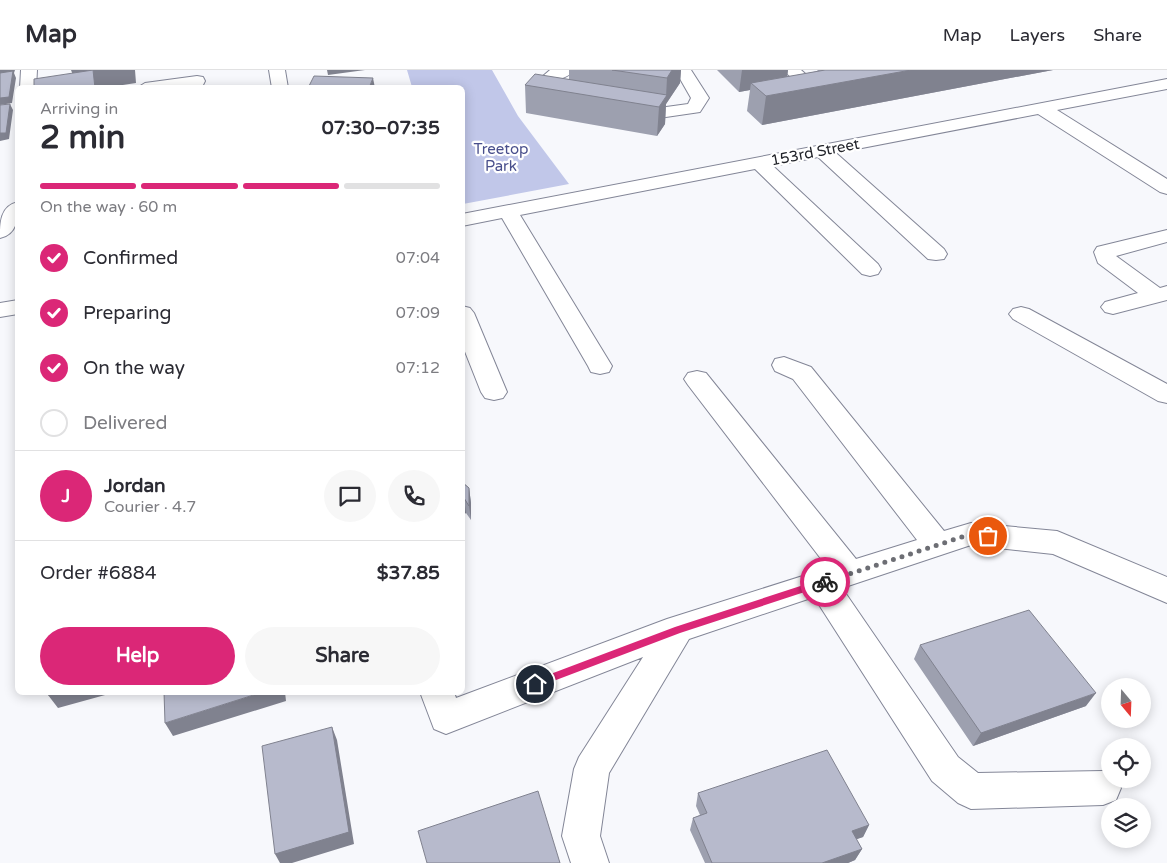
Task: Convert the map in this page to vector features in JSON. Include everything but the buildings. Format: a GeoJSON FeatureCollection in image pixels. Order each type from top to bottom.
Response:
{"type":"FeatureCollection","features":[{"type":"Feature","properties":{"kind":"street"},"geometry":{"type":"LineString","coordinates":[[28,85],[29,70]]}},
{"type":"Feature","properties":{"kind":"street"},"geometry":{"type":"LineString","coordinates":[[277,70],[280,85]]}},
{"type":"Feature","properties":{"kind":"street"},"geometry":{"type":"LineString","coordinates":[[567,70],[554,74],[544,82],[553,95],[565,101],[584,104]]}},
{"type":"Feature","properties":{"kind":"street"},"geometry":{"type":"LineString","coordinates":[[612,107],[659,113],[694,108],[700,98],[683,70]]}},
{"type":"Feature","properties":{"kind":"street"},"geometry":{"type":"LineString","coordinates":[[791,70],[820,94]]}},
{"type":"Feature","properties":{"kind":"street"},"geometry":{"type":"LineString","coordinates":[[162,85],[196,79]]}},
{"type":"Feature","properties":{"kind":"street","name":"153rd Street"},"geometry":{"type":"LineString","coordinates":[[465,219],[1167,84]]}},
{"type":"Feature","properties":{"kind":"street"},"geometry":{"type":"LineString","coordinates":[[802,97],[839,90]]}},
{"type":"Feature","properties":{"kind":"street"},"geometry":{"type":"LineString","coordinates":[[1042,108],[1167,188]]}},
{"type":"Feature","properties":{"kind":"street"},"geometry":{"type":"LineString","coordinates":[[821,150],[936,254]]}},
{"type":"Feature","properties":{"kind":"street"},"geometry":{"type":"LineString","coordinates":[[759,163],[870,269]]}},
{"type":"Feature","properties":{"kind":"street"},"geometry":{"type":"LineString","coordinates":[[508,211],[600,366]]}},
{"type":"Feature","properties":{"kind":"street"},"geometry":{"type":"LineString","coordinates":[[0,232],[15,212]]}},
{"type":"Feature","properties":{"kind":"street"},"geometry":{"type":"LineString","coordinates":[[1162,295],[1106,258],[1105,252],[1167,236]]}},
{"type":"Feature","properties":{"kind":"street"},"geometry":{"type":"LineString","coordinates":[[1113,307],[1162,295]]}},
{"type":"Feature","properties":{"kind":"street"},"geometry":{"type":"LineString","coordinates":[[0,310],[15,307]]}},
{"type":"Feature","properties":{"kind":"street"},"geometry":{"type":"LineString","coordinates":[[1021,314],[1167,395]]}},
{"type":"Feature","properties":{"kind":"street"},"geometry":{"type":"LineString","coordinates":[[465,320],[494,392]]}},
{"type":"Feature","properties":{"kind":"street"},"geometry":{"type":"LineString","coordinates":[[784,365],[802,374],[938,545]]}},
{"type":"Feature","properties":{"kind":"street"},"geometry":{"type":"LineString","coordinates":[[698,379],[835,578],[945,769],[971,791],[1103,788]]}},
{"type":"Feature","properties":{"kind":"street"},"geometry":{"type":"LineString","coordinates":[[438,695],[446,718],[678,629],[971,534],[1057,543],[1167,590]]}},
{"type":"Feature","properties":{"kind":"street"},"geometry":{"type":"LineString","coordinates":[[590,863],[581,836],[592,769],[678,629]]}},
{"type":"Feature","properties":{"kind":"green space","name":"Treetop Park"},"geometry":{"type":"Polygon","coordinates":[[[407,70],[492,70],[518,116],[569,184],[465,204],[465,85],[411,85],[407,70]]]}},
{"type":"Feature","properties":{"kind":"way so far"},"geometry":{"type":"LineString","coordinates":[[825,582],[971,534],[988,536]]}},
{"type":"Feature","properties":{"kind":"route"},"geometry":{"type":"LineString","coordinates":[[535,684],[678,629],[825,582]]}}]}
